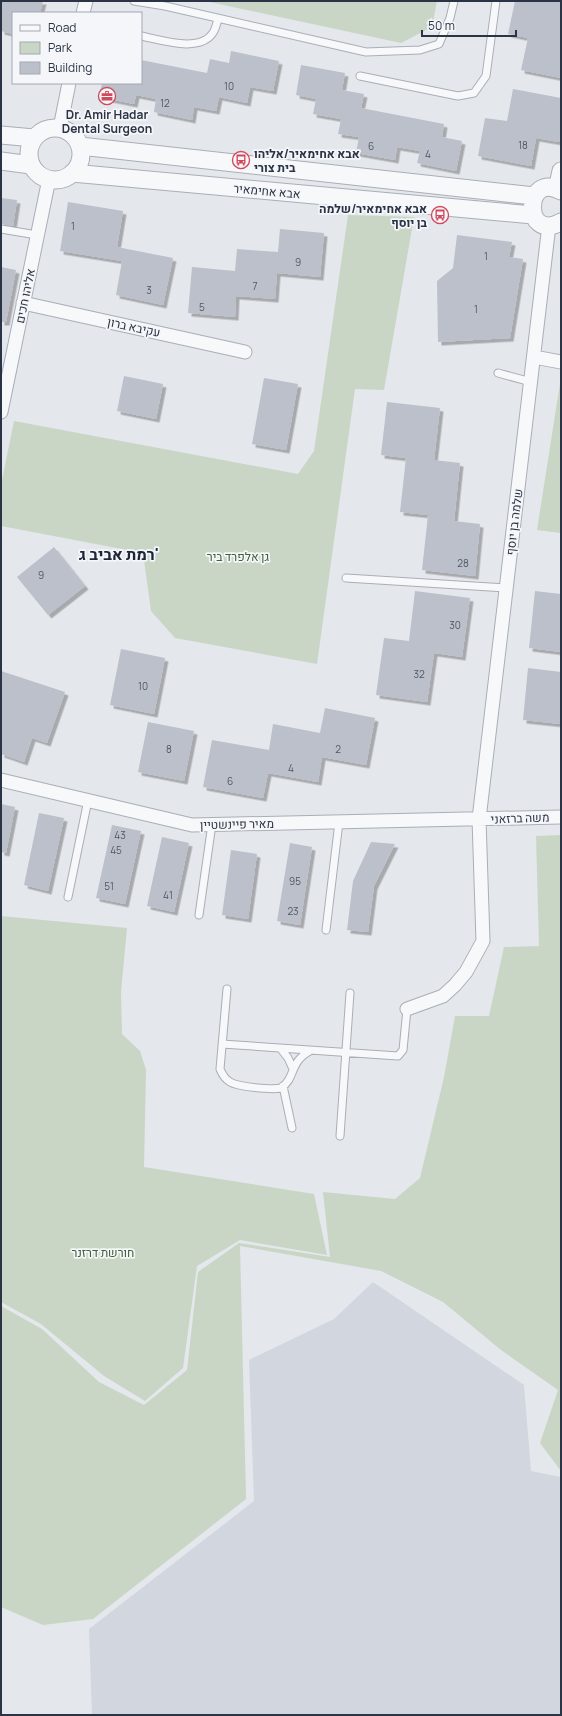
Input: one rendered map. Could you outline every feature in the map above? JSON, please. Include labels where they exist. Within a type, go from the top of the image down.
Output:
[{"type":"street","points":[[83,12],[86,1]]},
{"type":"street","points":[[60,128],[69,84]]},
{"type":"street","points":[[60,128],[72,135],[80,146],[80,161],[72,173],[57,180],[49,179],[36,172],[31,165],[29,151],[34,138],[46,129],[60,128]]},
{"type":"street","points":[[1,135],[34,138]]},
{"type":"street","name":"אבא אחימאיר","points":[[80,146],[534,196]]},
{"type":"street","points":[[1,161],[31,165]]},
{"type":"street","points":[[555,223],[538,220],[533,215],[531,206],[534,196],[544,188],[559,190],[561,171]]},
{"type":"street","name":"אבא אחימאיר","points":[[72,173],[533,215]]},
{"type":"street","name":"אליהו חכים","points":[[1,412],[49,179]]},
{"type":"street","name":"שלמה בן יוסף","points":[[407,1008],[443,996],[466,972],[483,941],[479,819],[534,357],[555,223]]},
{"type":"street","name":"עקיבא ברון","points":[[23,303],[245,352]]},
{"type":"street","points":[[534,357],[561,362]]},
{"type":"street","name":"מאיר פיינשטיין","points":[[1,780],[192,825],[479,819]]},
{"type":"street","name":"משה ברזאני","points":[[479,819],[561,817]]},
{"type":"lane","points":[[134,1],[366,52],[420,50],[439,44],[450,18],[454,1]]},
{"type":"lane","points":[[360,76],[458,96],[474,93],[486,76],[496,1]]},
{"type":"lane","points":[[142,36],[185,45],[205,40],[214,31],[218,19]]},
{"type":"lane","points":[[1,229],[37,235]]},
{"type":"lane","points":[[498,373],[531,382]]},
{"type":"lane","points":[[346,578],[506,588]]},
{"type":"lane","points":[[68,897],[88,800]]},
{"type":"lane","points":[[326,930],[339,822]]},
{"type":"lane","points":[[199,915],[212,824]]},
{"type":"lane","points":[[227,989],[220,1069],[222,1074],[230,1082],[241,1085],[277,1089],[283,1086],[298,1058],[310,1051]]},
{"type":"lane","points":[[340,1136],[350,993]]},
{"type":"lane","points":[[222,1044],[398,1056],[404,1046],[407,1008]]},
{"type":"lane","points":[[281,1049],[288,1058],[293,1069]]},
{"type":"lane","points":[[283,1086],[292,1128]]},
{"type":"shaded area","points":[[373,1282],[524,1385],[531,1471],[561,1477],[561,1715],[92,1715],[89,1629],[254,1501],[249,1360],[334,1319]]},
{"type":"green space","points":[[205,1],[437,1],[432,27],[401,43]]},
{"type":"green space","name":"גן אלפרד ביר","points":[[348,215],[414,217],[384,390],[355,389],[317,664],[175,638],[151,611],[143,553],[1,526],[1,485],[14,421],[298,474],[314,451]]},
{"type":"green space","points":[[561,377],[561,533],[537,530]]},
{"type":"green space","points":[[561,835],[561,1471],[540,1443],[558,1390],[501,1350],[443,1302],[381,1271],[240,1246],[246,1499],[93,1619],[43,1625],[1,1607],[1,1306],[42,1329],[99,1382],[144,1405],[187,1370],[198,1272],[239,1243],[330,1257],[323,1192],[395,1199],[420,1178],[444,1077],[455,1016],[489,1016],[504,947],[539,946],[536,836]]},
{"type":"green space","name":"חורשת דרזנר","points":[[1,916],[127,928],[121,992],[122,1034],[140,1051],[146,1070],[144,1167],[314,1194],[327,1255],[240,1240],[197,1266],[183,1368],[145,1401],[104,1376],[41,1324],[1,1302]]},
{"type":"building","points":[[1,1],[43,1],[40,12],[12,12],[12,34],[1,31]]},
{"type":"building","points":[[515,1],[561,1],[561,78],[521,70],[528,38],[508,34]]},
{"type":"building","points":[[231,51],[279,61],[273,91],[250,87],[247,103],[219,97],[216,111],[194,107],[192,120],[154,112],[156,99],[136,95],[134,104],[99,97],[102,84],[142,84],[142,60],[207,73],[210,59],[229,63]]},
{"type":"building","points":[[301,65],[345,73],[342,90],[364,94],[361,108],[444,124],[442,137],[462,141],[456,171],[417,163],[420,151],[397,147],[395,160],[356,153],[359,137],[338,134],[341,119],[313,114],[316,99],[296,95]]},
{"type":"building","points":[[513,89],[561,98],[561,129],[559,142],[536,138],[531,166],[478,156],[485,118],[507,121]]},
{"type":"building","points":[[1,198],[17,200],[13,226],[1,224]]},
{"type":"building","points":[[68,202],[123,211],[117,247],[173,258],[163,305],[116,295],[122,261],[60,251]]},
{"type":"building","points":[[280,229],[324,233],[320,277],[277,273],[275,299],[236,296],[235,317],[188,313],[192,267],[235,271],[237,249],[278,252]]},
{"type":"building","points":[[457,235],[512,242],[509,257],[523,259],[510,338],[438,342],[437,281],[453,268]]},
{"type":"building","points":[[1,267],[16,270],[6,322],[1,322]]},
{"type":"building","points":[[124,376],[163,384],[156,419],[117,411]]},
{"type":"building","points":[[264,378],[298,384],[286,450],[252,444]]},
{"type":"building","points":[[387,402],[440,408],[434,460],[460,463],[454,521],[480,524],[475,576],[422,570],[428,515],[400,512],[406,458],[381,455]]},
{"type":"building","points":[[54,547],[85,586],[48,615],[17,577]]},
{"type":"building","points":[[415,591],[470,598],[462,657],[434,653],[427,702],[376,695],[384,638],[409,641]]},
{"type":"building","points":[[535,591],[561,594],[561,652],[529,648]]},
{"type":"building","points":[[121,649],[165,658],[154,714],[110,705]]},
{"type":"building","points":[[528,668],[561,672],[561,724],[523,720]]},
{"type":"building","points":[[1,671],[65,692],[47,743],[32,738],[24,762],[1,754]]},
{"type":"building","points":[[325,708],[375,718],[366,765],[322,757],[318,782],[268,773],[263,798],[203,787],[212,740],[269,750],[273,724],[320,733]]},
{"type":"building","points":[[148,722],[194,731],[184,781],[138,772]]},
{"type":"building","points":[[1,804],[15,807],[6,853],[1,852]]},
{"type":"building","points":[[39,813],[64,818],[48,891],[24,885]]},
{"type":"building","points":[[112,825],[141,831],[125,904],[96,898]]},
{"type":"building","points":[[162,837],[189,843],[174,912],[147,906]]},
{"type":"building","points":[[371,842],[395,844],[374,886],[368,932],[347,930],[353,881]]},
{"type":"building","points":[[290,843],[312,847],[300,925],[277,921]]},
{"type":"building","points":[[231,850],[257,854],[248,919],[222,915]]},
{"type":"place","name":"Dr. Amir Hadar Dental Surgeon","points":[[107,96]]},
{"type":"place","name":"אבא אחימאיר/אליהו בית צורי","points":[[241,160]]},
{"type":"place","name":"אבא אחימאיר/שלמה בן יוסף","points":[[440,215]]},
{"type":"district","name":"רמת אביב ג'","points":[[119,554]]}]
